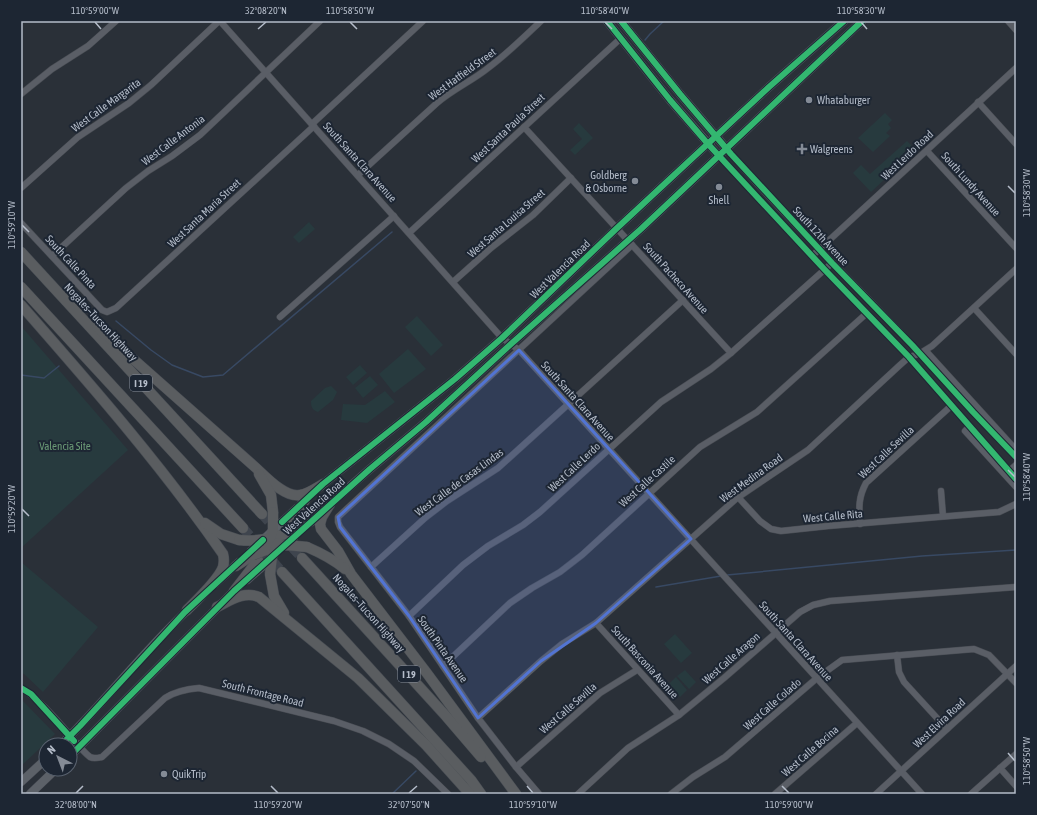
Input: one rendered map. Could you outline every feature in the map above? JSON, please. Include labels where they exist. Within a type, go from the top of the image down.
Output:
[{"type":"highway","name":"Nogales–Tucson Highway","points":[[21,252],[262,514]]},
{"type":"highway","name":"I 19","points":[[21,287],[243,528]]},
{"type":"highway","points":[[53,287],[255,468],[282,490],[292,496],[306,493],[323,484]]},
{"type":"highway","points":[[21,305],[133,434],[195,514],[223,554],[223,567],[219,575],[187,610]]},
{"type":"highway","points":[[255,468],[266,484],[271,495],[279,538]]},
{"type":"highway","points":[[234,591],[279,538],[305,500]]},
{"type":"highway","points":[[330,504],[322,517],[320,524],[321,529],[338,552],[351,574],[516,794]]},
{"type":"highway","points":[[195,514],[221,534],[239,540],[252,542],[279,538],[311,521]]},
{"type":"highway","points":[[279,538],[324,554],[336,561],[351,574]]},
{"type":"highway","points":[[236,566],[259,562],[279,538]]},
{"type":"highway","name":"Nogales–Tucson Highway","points":[[302,558],[445,715],[512,794]]},
{"type":"highway","points":[[259,562],[274,596],[290,621]]},
{"type":"highway","name":"I 19","points":[[282,572],[482,794]]},
{"type":"highway","points":[[217,607],[242,596],[251,594],[259,597],[290,621],[363,683],[426,745],[470,794]]},
{"type":"main road","name":"South 12th Avenue","points":[[607,21],[718,155]]},
{"type":"main road","name":"South 12th Avenue","points":[[621,21],[688,104],[726,148]]},
{"type":"main road","name":"West Valencia Road","points":[[305,500],[455,379],[502,338],[716,136],[844,21]]},
{"type":"main road","name":"West Valencia Road","points":[[311,521],[426,422],[511,344],[630,243],[718,155],[862,21]]},
{"type":"main road","points":[[823,40],[831,49]]},
{"type":"main road","points":[[634,54],[646,61],[652,59]]},
{"type":"main road","points":[[70,736],[187,610],[236,566]]},
{"type":"main road","points":[[80,747],[234,591]]},
{"type":"main road","points":[[21,782],[38,766]]},
{"type":"main road","points":[[30,794],[48,777]]},
{"type":"street","points":[[21,94],[52,68],[88,46],[116,21]]},
{"type":"street","name":"South Santa Clara Avenue","points":[[220,21],[502,338],[519,350],[922,794]]},
{"type":"street","name":"West Calle Margarita","points":[[21,188],[78,137],[128,103],[151,85],[220,21]]},
{"type":"street","name":"West Calle Antonia","points":[[52,256],[126,188],[200,135],[320,21]]},
{"type":"street","name":"West Santa Maria Street","points":[[107,312],[116,308],[423,21]]},
{"type":"street","name":"West Hatfield Street","points":[[358,175],[450,92],[487,69],[506,54],[541,21]]},
{"type":"street","points":[[1008,21],[1016,30]]},
{"type":"street","name":"West Santa Paula Street","points":[[409,233],[621,38]]},
{"type":"street","name":"West Lerdo Road","points":[[812,256],[1016,68]]},
{"type":"street","points":[[978,102],[1016,144]]},
{"type":"street","name":"South Pacheco Avenue","points":[[524,128],[732,353]]},
{"type":"street","name":"South 12th Avenue","points":[[726,148],[832,263],[1016,457]]},
{"type":"street","name":"South Lundy Avenue","points":[[927,151],[1016,248]]},
{"type":"street","name":"South 12th Avenue","points":[[718,155],[825,270],[909,357],[1016,478]]},
{"type":"street","name":"West Santa Louisa Street","points":[[453,282],[491,248],[533,215],[570,178]]},
{"type":"street","points":[[280,317],[394,216]]},
{"type":"street","name":"South Calle Pinta","points":[[21,222],[102,310],[107,312]]},
{"type":"street","name":"West Valencia Road","points":[[342,513],[519,350],[630,243]]},
{"type":"street","name":"West Calle Lerdo","points":[[408,616],[463,565],[488,546],[523,525],[540,512],[661,402],[711,369],[732,353],[832,263]]},
{"type":"street","name":"West Medina Road","points":[[478,718],[562,644],[596,623],[738,497],[808,450],[909,357],[926,351],[1016,269]]},
{"type":"street","name":"West Calle de Casas Lindas","points":[[370,567],[425,518],[447,501],[498,468],[683,300]]},
{"type":"street","points":[[974,308],[1016,354]]},
{"type":"street","name":"West Calle Castile","points":[[443,666],[510,603],[560,572],[582,556],[700,447],[757,412],[867,313]]},
{"type":"street","points":[[926,351],[1016,450]]},
{"type":"street","name":"West Calle Sevilla","points":[[860,524],[858,505],[861,492],[866,483],[951,406]]},
{"type":"street","name":"South 12th Avenue","points":[[970,427],[965,431],[1016,487]]},
{"type":"street","points":[[1009,471],[1016,464]]},
{"type":"street","points":[[941,491],[943,516]]},
{"type":"street","name":"West Calle Rita","points":[[738,497],[760,521],[771,529],[781,531],[999,512],[1016,504]]},
{"type":"street","name":"South Pinta Avenue","points":[[342,513],[338,517],[340,527],[408,616],[478,718],[539,794]]},
{"type":"street","name":"West Calle Aragon","points":[[578,794],[628,748],[679,715],[800,612],[813,604],[830,601],[1016,587]]},
{"type":"street","name":"South Basconia Avenue","points":[[596,623],[679,715]]},
{"type":"street","name":"West Calle Colado","points":[[671,794],[693,777],[725,757],[817,678],[842,660],[974,649],[989,655],[1007,674]]},
{"type":"street","points":[[897,655],[899,672],[904,682],[947,730]]},
{"type":"street","name":"West Elvira Road","points":[[876,794],[1016,666]]},
{"type":"street","name":"West Calle Sevilla","points":[[516,767],[600,693],[637,670]]},
{"type":"street","points":[[1007,674],[1016,683]]},
{"type":"street","points":[[21,688],[31,694],[80,747]]},
{"type":"street","name":"South Frontage Road","points":[[80,747],[94,759],[102,756],[172,693],[190,689],[206,689],[334,721],[363,731],[389,744],[414,762],[448,794]]},
{"type":"street","name":"West Calle Bocina","points":[[775,794],[857,723]]},
{"type":"street","points":[[971,794],[1016,754]]},
{"type":"street","points":[[1000,768],[1016,786]]},
{"type":"highlighted area","points":[[519,350],[691,539],[596,623],[541,661],[478,718],[409,616],[340,527],[338,517]]},
{"type":"green space","points":[[885,113],[892,120],[888,124],[891,128],[886,133],[890,136],[873,152],[858,138]]},
{"type":"green space","points":[[579,123],[593,138],[575,155],[570,150],[582,139],[573,129]]},
{"type":"green space","points":[[907,141],[916,150],[871,192],[853,173],[861,165],[870,174]]},
{"type":"green space","points":[[309,222],[315,229],[299,243],[293,237]]},
{"type":"green space","points":[[417,316],[443,345],[431,356],[405,327]]},
{"type":"green space","name":"Valencia Site","points":[[21,326],[128,450],[21,548]]},
{"type":"green space","points":[[408,349],[426,369],[394,393],[379,374]]},
{"type":"green space","points":[[360,365],[367,373],[353,385],[346,377]]},
{"type":"green space","points":[[370,376],[378,385],[363,398],[355,388]]},
{"type":"green space","points":[[331,386],[337,392],[333,400],[318,412],[314,410],[311,401],[325,388]]},
{"type":"green space","points":[[385,391],[395,402],[367,423],[341,420],[343,404],[365,405]]},
{"type":"green space","points":[[21,562],[98,627],[43,692],[24,674],[21,673]]},
{"type":"green space","points":[[675,634],[692,653],[681,663],[664,644]]},
{"type":"green space","points":[[685,670],[696,682],[689,689],[677,676]]},
{"type":"green space","points":[[676,677],[687,690],[680,697],[669,684]]},
{"type":"green space","points":[[21,699],[55,734],[52,737],[38,737],[38,750],[21,766]]},
{"type":"waterway","points":[[645,40],[664,21]]},
{"type":"waterway","points":[[116,321],[172,365],[203,377],[223,375],[392,232]]},
{"type":"waterway","points":[[21,375],[44,378],[59,366]]},
{"type":"waterway","points":[[727,575],[922,556],[1016,550]]},
{"type":"waterway","points":[[656,587],[721,576]]},
{"type":"waterway","points":[[392,794],[416,771]]},
{"type":"tunnel","points":[[262,514],[302,558]]},
{"type":"tunnel","points":[[243,528],[282,572]]},
{"type":"cycle path","points":[[607,21],[670,100],[708,144],[825,270],[909,357],[1016,479]]},
{"type":"cycle path","points":[[621,21],[731,154],[1016,457]]},
{"type":"cycle path","points":[[282,522],[323,484],[455,379],[502,338],[616,229],[769,87],[844,21]]},
{"type":"cycle path","points":[[78,748],[234,591],[370,469],[426,422],[511,344],[641,229],[862,21]]},
{"type":"cycle path","points":[[69,737],[185,612],[263,540]]},
{"type":"cycle path","points":[[21,688],[31,694],[70,737]]},
{"type":"place","name":"Whataburger","points":[[809,100]]},
{"type":"place","name":"Walgreens","points":[[802,149]]},
{"type":"place","name":"Goldberg & Osborne","points":[[635,181]]},
{"type":"place","name":"Shell","points":[[719,187]]},
{"type":"place","name":"QuikTrip","points":[[164,774]]}]
